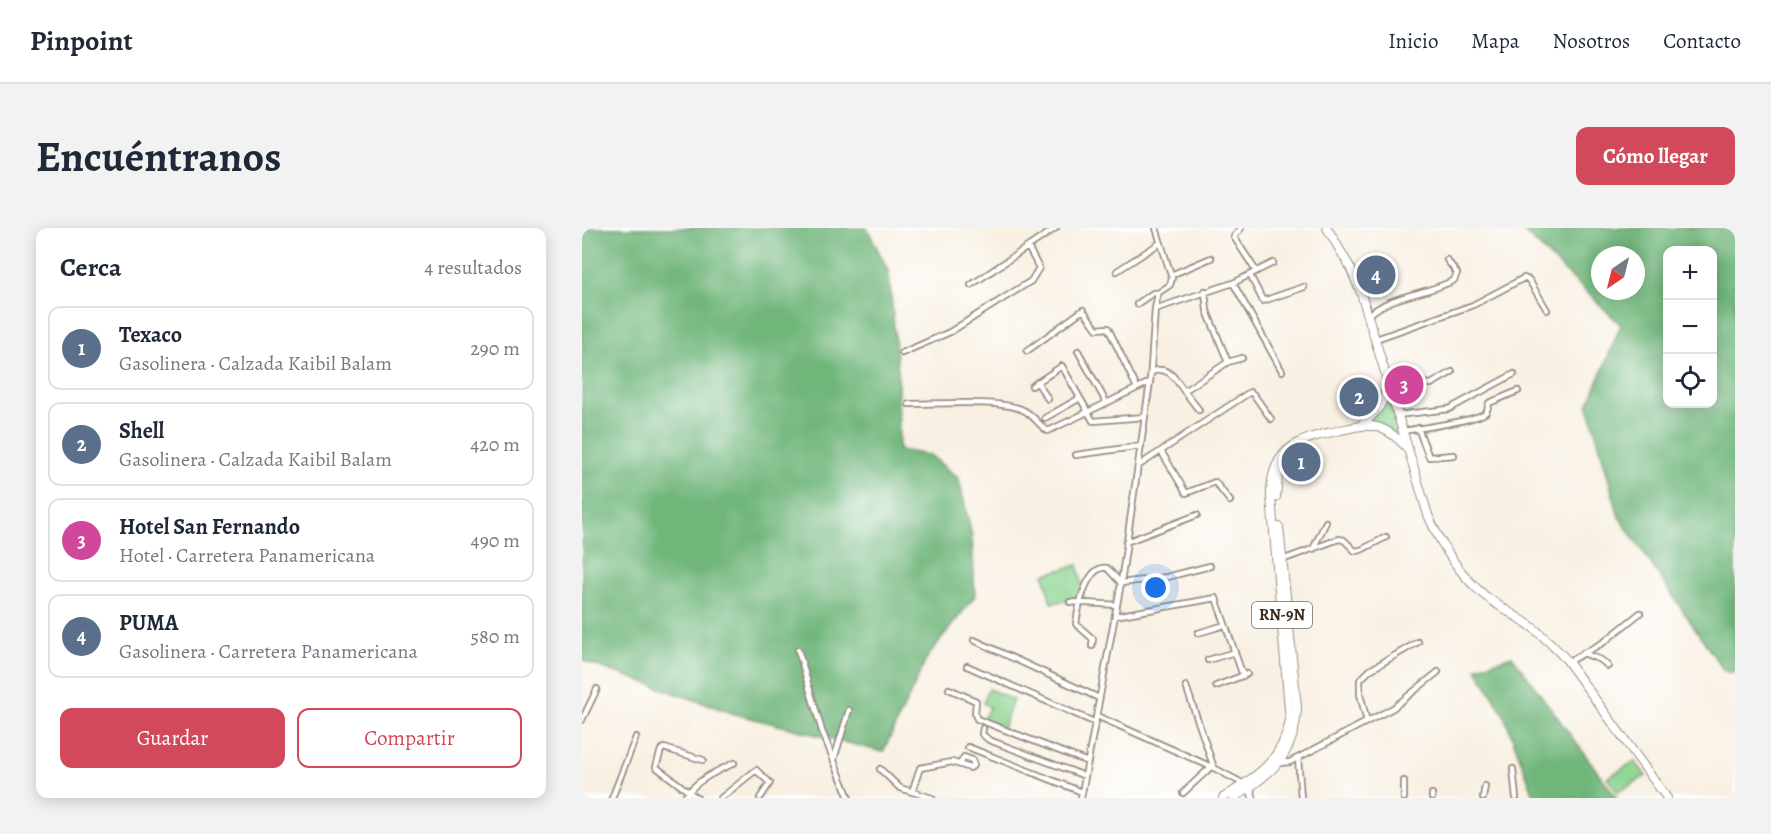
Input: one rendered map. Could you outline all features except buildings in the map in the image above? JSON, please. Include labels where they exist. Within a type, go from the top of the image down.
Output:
[{"type":"main road","points":[[1327,228],[1350,267],[1368,315],[1428,515],[1440,542],[1454,563],[1484,595],[1550,641],[1568,662],[1667,798]]},
{"type":"main road","name":"RN-9N","points":[[1234,798],[1279,752],[1290,721],[1271,497],[1272,478],[1280,458],[1290,447],[1306,438],[1361,424],[1375,414],[1382,405],[1387,379]]},
{"type":"main road","points":[[1361,424],[1388,430],[1407,448]]},
{"type":"main road","name":"RN-9N","points":[[1223,798],[1247,786],[1279,763],[1288,751],[1292,739],[1297,707],[1276,493],[1281,467],[1287,457],[1297,448],[1325,434]]},
{"type":"street","points":[[971,285],[1056,228]]},
{"type":"street","points":[[1137,304],[1170,285],[1172,278],[1156,228]]},
{"type":"street","points":[[1241,228],[1234,237],[1256,271]]},
{"type":"street","points":[[1117,271],[1160,243]]},
{"type":"street","points":[[902,353],[950,332],[1031,281],[1039,268],[1028,247]]},
{"type":"street","points":[[1171,275],[1211,258]]},
{"type":"street","points":[[1368,315],[1382,305],[1454,280],[1457,273],[1447,260]]},
{"type":"street","points":[[1155,309],[1233,283],[1273,264]]},
{"type":"street","points":[[1250,275],[1263,301],[1304,287]]},
{"type":"street","points":[[1376,339],[1473,305],[1524,278],[1529,280],[1547,309]]},
{"type":"street","points":[[1233,283],[1282,372]]},
{"type":"street","points":[[1205,291],[1207,311],[1228,362]]},
{"type":"street","points":[[1081,798],[1121,583],[1152,372],[1158,293]]},
{"type":"street","points":[[1027,351],[1083,310],[1097,329],[1108,328],[1137,388]]},
{"type":"street","points":[[1078,351],[1106,402]]},
{"type":"street","points":[[1184,391],[1228,362],[1242,358]]},
{"type":"street","points":[[1032,386],[1062,366],[1095,422],[1145,417]]},
{"type":"street","points":[[1152,372],[1159,369],[1166,370],[1199,410]]},
{"type":"street","points":[[1390,389],[1415,382],[1431,384],[1452,372]]},
{"type":"street","points":[[1397,415],[1449,409],[1514,374]]},
{"type":"street","points":[[1037,382],[1048,399]]},
{"type":"street","points":[[909,404],[989,404],[1017,408],[1027,412],[1048,431],[1150,382]]},
{"type":"street","points":[[1402,431],[1480,416],[1485,413],[1489,403],[1518,391]]},
{"type":"street","points":[[1138,466],[1250,392],[1271,419]]},
{"type":"street","points":[[1045,418],[1080,398]]},
{"type":"street","points":[[1418,428],[1429,458],[1454,455]]},
{"type":"street","points":[[1076,455],[1141,446]]},
{"type":"street","points":[[1161,451],[1186,493],[1215,482],[1230,501]]},
{"type":"street","points":[[1126,542],[1197,515]]},
{"type":"street","points":[[1313,549],[1326,522]]},
{"type":"street","points":[[1282,561],[1339,539],[1344,540],[1355,550],[1361,550],[1386,537]]},
{"type":"street","points":[[1121,583],[1167,578],[1210,566]]},
{"type":"street","points":[[1092,646],[1093,639],[1076,624],[1080,603],[1087,585],[1093,574],[1100,568],[1107,568],[1121,583]]},
{"type":"street","points":[[1115,616],[1213,598],[1218,601],[1245,675],[1216,686]]},
{"type":"street","points":[[1070,602],[1117,605]]},
{"type":"street","points":[[1568,662],[1619,632],[1640,613]]},
{"type":"street","points":[[1198,633],[1225,625]]},
{"type":"street","points":[[974,640],[1099,698]]},
{"type":"street","points":[[1367,722],[1360,694],[1360,680],[1370,670],[1418,642]]},
{"type":"street","points":[[798,650],[822,731],[849,798]]},
{"type":"street","points":[[1208,660],[1235,652]]},
{"type":"street","points":[[1583,653],[1601,660],[1608,666]]},
{"type":"street","points":[[967,666],[1096,723]]},
{"type":"street","points":[[1279,763],[1287,763],[1298,758],[1393,708],[1438,672]]},
{"type":"street","points":[[1186,686],[1213,767]]},
{"type":"street","points":[[949,689],[976,701],[977,719],[1088,762]]},
{"type":"street","points":[[582,720],[597,690]]},
{"type":"street","points":[[834,759],[849,710]]},
{"type":"street","points":[[1097,716],[1213,767],[1247,786],[1253,798]]},
{"type":"street","points":[[983,728],[982,734],[989,740],[1085,776]]},
{"type":"street","points":[[612,798],[636,737]]},
{"type":"street","points":[[968,747],[1082,792]]},
{"type":"street","points":[[698,798],[656,767],[661,750],[666,748],[703,760]]},
{"type":"street","points":[[1298,758],[1301,798]]},
{"type":"street","points":[[912,792],[920,768],[952,762],[960,764]]},
{"type":"street","points":[[684,798],[710,774],[734,763]]},
{"type":"street","points":[[1183,793],[1213,767]]},
{"type":"street","points":[[880,769],[900,788],[932,798]]},
{"type":"street","points":[[1513,769],[1516,798]]},
{"type":"street","points":[[721,798],[756,770],[770,783],[760,798]]},
{"type":"street","points":[[1404,781],[1404,798]]},
{"type":"street","points":[[1483,798],[1485,786]]},
{"type":"green space","points":[[582,228],[867,228],[889,272],[898,370],[899,450],[930,455],[959,479],[972,536],[975,596],[928,656],[883,752],[735,714],[586,662],[582,658]]},
{"type":"green space","points":[[1520,228],[1735,228],[1735,673],[1724,671],[1619,517],[1588,405],[1621,325],[1595,300],[1645,300],[1645,246],[1591,246],[1591,296]]},
{"type":"green space","points":[[1387,392],[1401,436],[1385,428],[1363,424]]},
{"type":"green space","points":[[1078,565],[1084,599],[1051,603],[1044,574]]},
{"type":"green space","points":[[1512,656],[1617,798],[1535,798],[1503,713],[1476,668]]},
{"type":"green space","points":[[989,689],[1013,700],[1003,728],[982,720],[990,707],[983,703]]},
{"type":"green space","points":[[1635,761],[1646,776],[1618,792],[1607,778]]},
{"type":"place","name":"PUMA","points":[[1376,275]]},
{"type":"place","name":"Hotel San Fernando","points":[[1404,385]]},
{"type":"place","name":"Shell","points":[[1359,397]]},
{"type":"place","name":"Texaco","points":[[1301,462]]}]
